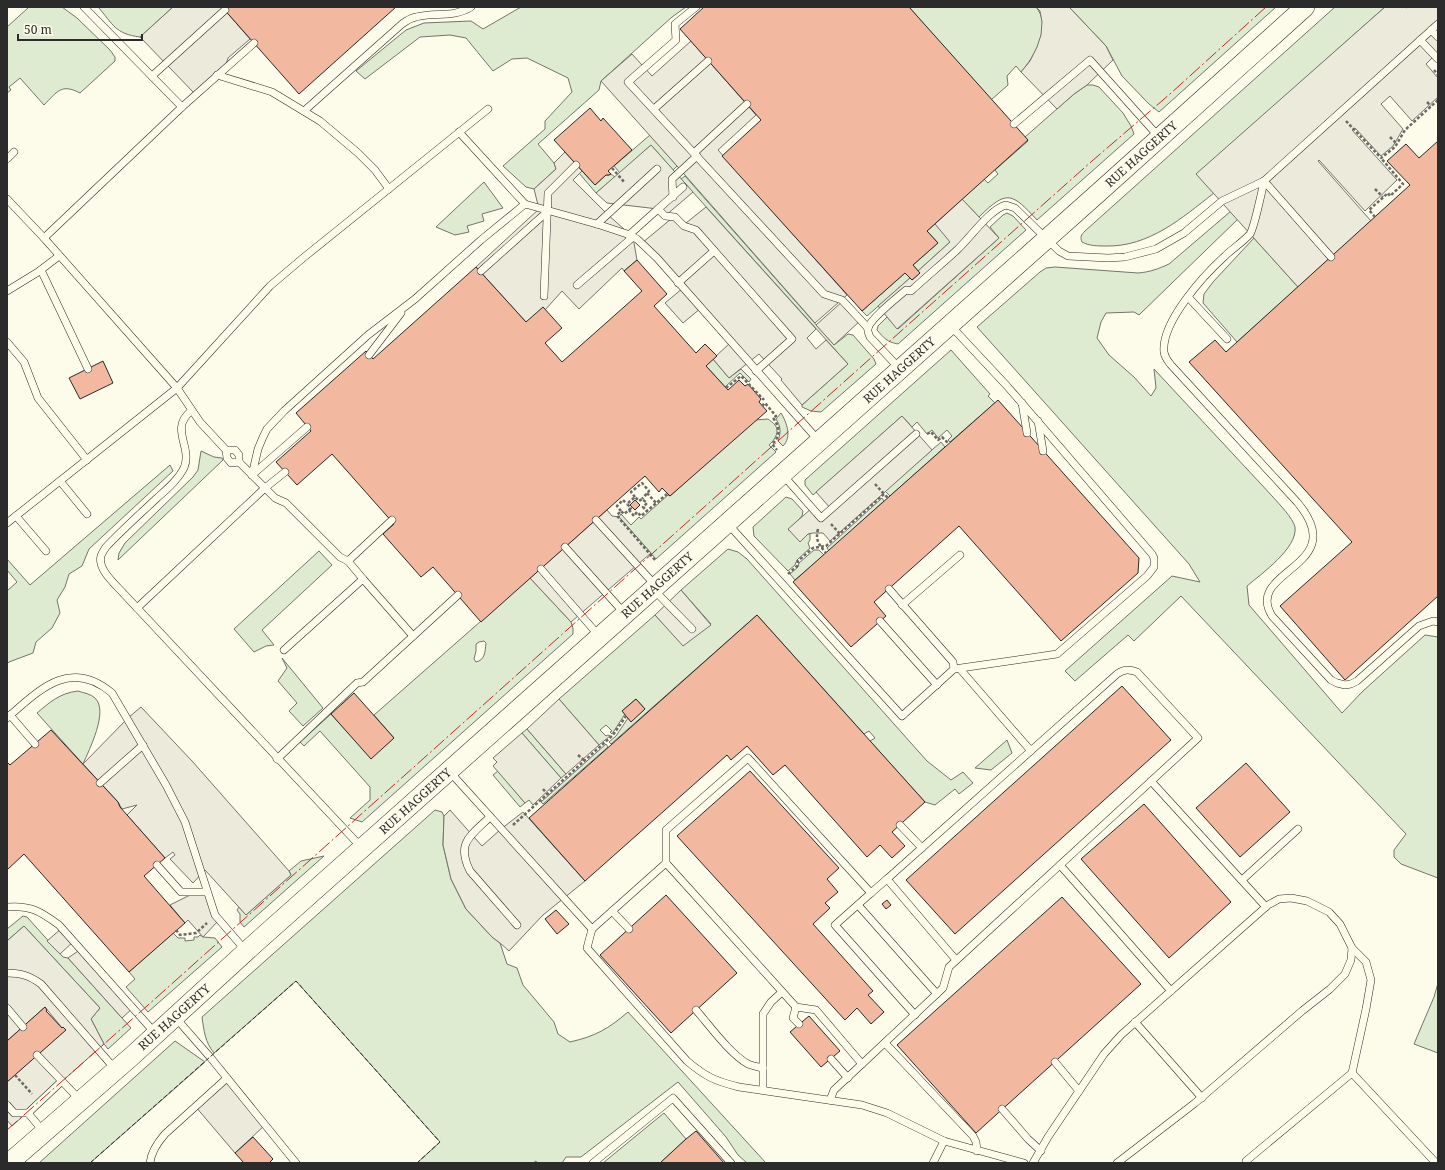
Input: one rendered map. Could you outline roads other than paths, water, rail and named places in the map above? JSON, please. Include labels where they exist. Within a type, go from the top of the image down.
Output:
[{"type":"street","name":"RUE HAGGERTY","points":[[9,1163],[116,1070],[246,951],[1305,7]]},
{"type":"lane","points":[[84,7],[182,108]]},
{"type":"lane","points":[[304,111],[402,24],[417,17],[456,14],[464,12],[471,7]]},
{"type":"lane","points":[[696,7],[675,24],[676,40],[628,82],[824,294],[842,300],[868,328],[870,337],[900,369]]},
{"type":"lane","points":[[152,76],[225,10]]},
{"type":"lane","points":[[868,328],[878,316],[906,290],[911,291],[958,249],[984,221],[1002,206],[1011,205],[1015,208],[1062,254],[1068,256],[1108,258],[1125,257],[1156,249],[1184,233],[1222,201],[1264,181],[1438,24]]},
{"type":"lane","points":[[1431,30],[1438,38]]},
{"type":"lane","points":[[1420,40],[1438,59]]},
{"type":"lane","points":[[44,238],[217,75],[254,43]]},
{"type":"lane","points":[[1014,124],[1090,60],[1159,138]]},
{"type":"lane","points":[[654,109],[708,61]]},
{"type":"lane","points":[[217,75],[263,88],[288,101],[320,121],[358,153],[389,189]]},
{"type":"lane","points":[[673,197],[672,179],[747,104]]},
{"type":"lane","points":[[7,523],[177,388],[270,286],[488,109]]},
{"type":"lane","points":[[459,132],[525,204],[597,224],[631,236],[646,247],[819,441]]},
{"type":"lane","points":[[7,159],[14,152]]},
{"type":"lane","points":[[544,296],[548,193],[576,165]]},
{"type":"lane","points":[[597,224],[657,169]]},
{"type":"lane","points":[[1264,181],[1330,257]]},
{"type":"lane","points":[[1264,181],[1250,233],[1224,256],[1200,282],[1176,314],[1165,343],[1165,357],[1297,502],[1307,515],[1313,537],[1313,543],[1310,551],[1276,582],[1268,593],[1267,604],[1272,616],[1326,675],[1337,683],[1345,685],[1358,681],[1419,626],[1433,621],[1438,622]]},
{"type":"lane","points":[[577,285],[631,236],[658,209],[684,187]]},
{"type":"lane","points":[[7,199],[44,238],[177,388],[191,411],[226,450],[226,458],[231,463],[239,462],[275,498],[286,503],[340,557],[348,561],[413,636]]},
{"type":"lane","points":[[252,475],[258,449],[263,437],[284,410],[368,335],[407,305],[480,240],[525,204]]},
{"type":"lane","points":[[658,209],[665,216],[674,217],[684,226],[696,230],[792,339],[756,371]]},
{"type":"lane","points":[[481,271],[548,211]]},
{"type":"lane","points":[[678,283],[714,251]]},
{"type":"lane","points":[[7,291],[42,270],[59,256]]},
{"type":"lane","points":[[42,270],[88,369]]},
{"type":"lane","points":[[1188,297],[1226,339]]},
{"type":"lane","points":[[370,355],[407,305]]},
{"type":"lane","points":[[727,523],[902,716],[957,669],[1057,654],[1140,582],[1154,567],[1155,562],[1152,554],[1038,421],[950,324]]},
{"type":"lane","points":[[7,342],[24,362],[38,398],[87,460]]},
{"type":"lane","points":[[1022,403],[1026,432]]},
{"type":"lane","points":[[191,411],[186,415],[181,427],[186,458],[185,465],[180,476],[106,547],[101,557],[101,563],[108,576],[137,608],[362,848]]},
{"type":"lane","points":[[1038,421],[1043,451]]},
{"type":"lane","points":[[252,475],[307,427]]},
{"type":"lane","points":[[782,474],[821,518],[916,434]]},
{"type":"lane","points":[[137,608],[265,488],[285,472]]},
{"type":"lane","points":[[60,481],[86,514]]},
{"type":"lane","points":[[16,516],[46,550]]},
{"type":"lane","points":[[348,561],[392,520]]},
{"type":"lane","points":[[596,520],[692,629]]},
{"type":"lane","points":[[565,547],[625,614]]},
{"type":"lane","points":[[902,605],[960,555]]},
{"type":"lane","points":[[541,569],[600,636]]},
{"type":"lane","points":[[284,650],[363,579]]},
{"type":"lane","points":[[889,589],[953,662],[957,669],[1031,751]]},
{"type":"lane","points":[[277,759],[340,702],[357,683],[363,682],[458,595]]},
{"type":"lane","points":[[880,621],[937,685]]},
{"type":"lane","points":[[830,1100],[834,1090],[848,1078],[862,1064],[915,1015],[943,988],[949,967],[956,960],[1198,738],[1137,672],[1123,670],[1117,674],[835,925],[915,1015]]},
{"type":"lane","points":[[35,744],[8,717],[34,694],[57,681],[79,677],[92,679],[102,684],[112,693],[143,745],[185,822],[215,916],[246,951]]},
{"type":"lane","points":[[100,783],[143,745]]},
{"type":"lane","points":[[862,1064],[816,1010],[796,1007],[666,863],[666,830],[748,758],[871,893]]},
{"type":"lane","points":[[448,771],[592,929]]},
{"type":"lane","points":[[1151,781],[1266,907]]},
{"type":"lane","points":[[490,817],[466,841],[464,850],[466,862],[470,872],[517,925]]},
{"type":"lane","points":[[900,825],[922,848]]},
{"type":"lane","points":[[1242,880],[1298,829]]},
{"type":"lane","points":[[666,863],[592,929],[587,948],[687,1061],[703,1074],[721,1083],[862,1104],[887,1113],[944,1141],[1024,1163]]},
{"type":"lane","points":[[1060,864],[1171,991]]},
{"type":"lane","points":[[157,865],[181,892],[207,892]]},
{"type":"lane","points":[[887,879],[956,960]]},
{"type":"lane","points":[[1034,1163],[1048,1137],[1104,1054],[1121,1035],[1266,907],[1279,899],[1291,898],[1307,901],[1329,912],[1337,920],[1352,948],[1366,962],[1371,980],[1352,1073],[1245,1162]]},
{"type":"lane","points":[[858,904],[937,994]]},
{"type":"lane","points":[[7,907],[20,906],[33,909],[49,917],[58,925],[156,1034]]},
{"type":"lane","points":[[612,911],[629,929]]},
{"type":"lane","points":[[1117,1163],[1202,1098],[1302,1011],[1330,989],[1345,974],[1351,960],[1352,948]]},
{"type":"lane","points":[[7,973],[26,975],[41,984],[116,1070]]},
{"type":"lane","points":[[763,1090],[764,1014],[771,1002],[782,992]]},
{"type":"lane","points":[[796,1007],[793,1018],[799,1024]]},
{"type":"lane","points":[[7,1008],[23,1027]]},
{"type":"lane","points":[[696,1010],[743,1061],[755,1067],[763,1068]]},
{"type":"lane","points":[[174,1017],[296,1163]]},
{"type":"lane","points":[[1135,1022],[1202,1098]]},
{"type":"lane","points":[[885,1043],[973,1136],[976,1142],[977,1151]]},
{"type":"lane","points":[[37,1055],[80,1101]]},
{"type":"lane","points":[[831,1059],[848,1078]]},
{"type":"lane","points":[[1055,1062],[1080,1091]]},
{"type":"lane","points":[[1352,1073],[1436,1163]]},
{"type":"lane","points":[[150,1163],[157,1143],[165,1134],[226,1078]]},
{"type":"lane","points":[[7,1105],[14,1113],[28,1113],[62,1081]]},
{"type":"lane","points":[[593,1163],[673,1098],[731,1163]]},
{"type":"lane","points":[[1002,1109],[1028,1139],[1041,1151]]},
{"type":"lane","points":[[28,1113],[44,1132]]},
{"type":"lane","points":[[933,1163],[944,1141]]}]
